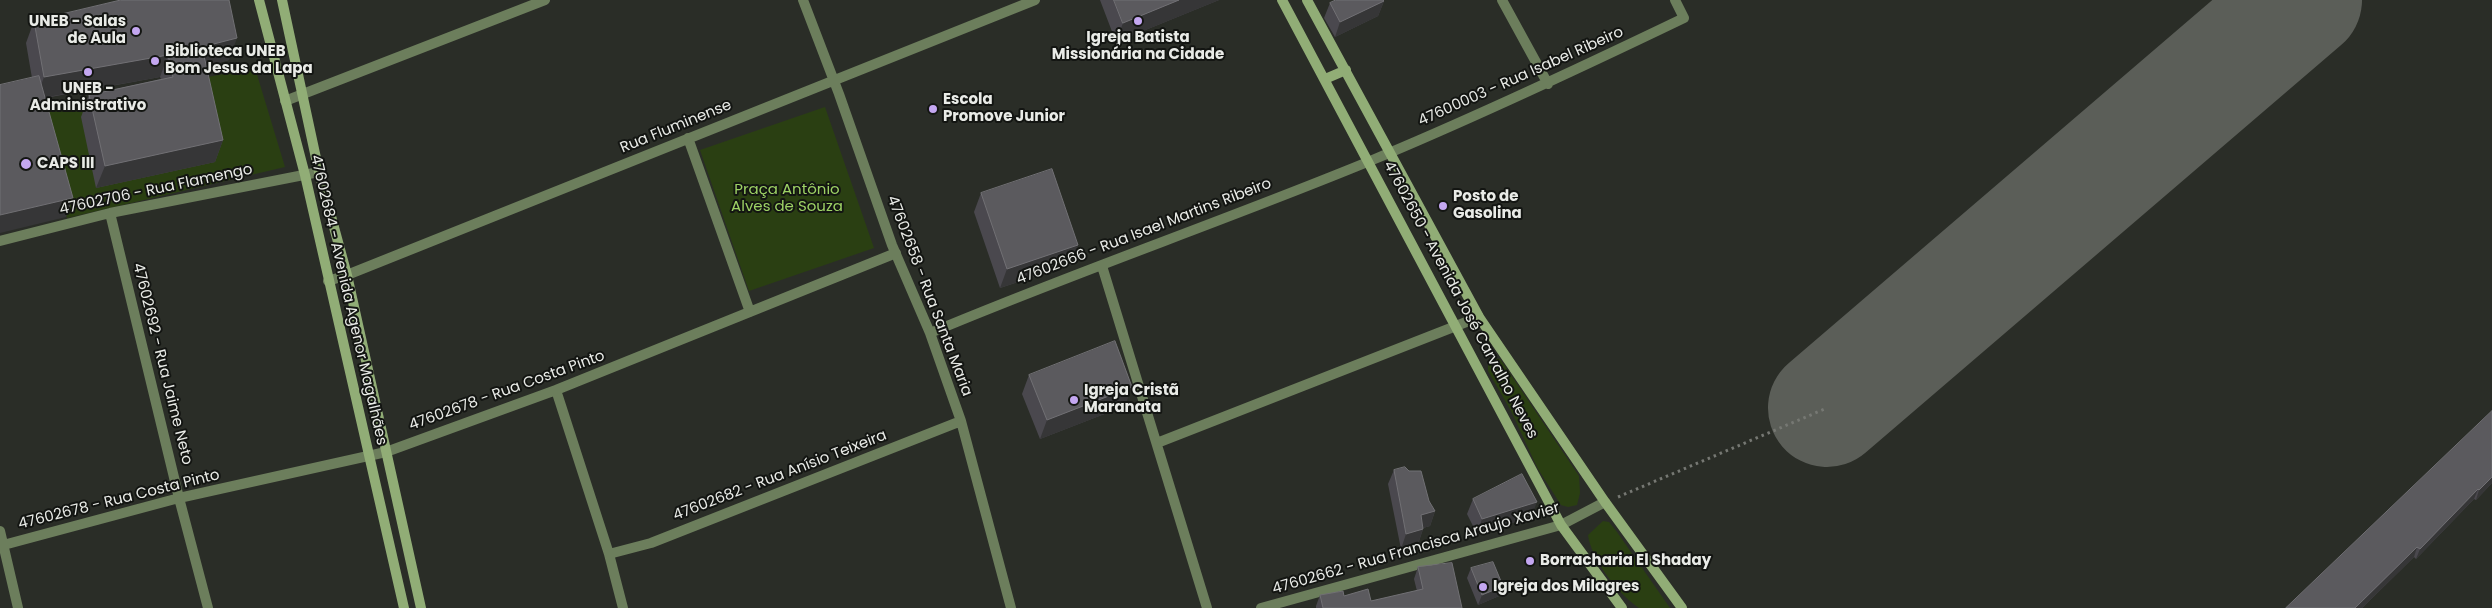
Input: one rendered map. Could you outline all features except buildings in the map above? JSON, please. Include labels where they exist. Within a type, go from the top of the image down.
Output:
[{"type":"street","name":"47602684 - Avenida Agenor Magalhães","points":[[259,0],[305,175],[404,608]]},
{"type":"street","name":"47602684 - Avenida Agenor Magalhães","points":[[282,0],[304,95],[319,172],[347,275],[421,608]]},
{"type":"street","points":[[285,101],[545,0]]},
{"type":"street","name":"47602658 - Rua Santa Maria","points":[[803,0],[834,80],[896,254],[930,333],[961,421],[1011,608]]},
{"type":"street","name":"Rua Fluminense","points":[[328,281],[1035,0]]},
{"type":"street","name":"47602650 - Avenida José Carvalho Neves","points":[[1282,0],[1561,525],[1622,608]]},
{"type":"street","points":[[1307,0],[1479,317],[1605,502],[1682,608]]},
{"type":"street","points":[[1502,0],[1548,84]]},
{"type":"street","name":"47600003 - Rua Isabel Ribeiro","points":[[1369,161],[1548,84],[1684,18],[1675,0]]},
{"type":"street","points":[[1325,79],[1346,70]]},
{"type":"street","points":[[688,138],[750,312]]},
{"type":"street","name":"47602666 - Rua Isael Martins Ribeiro","points":[[930,333],[1006,301],[1102,266],[1369,161]]},
{"type":"street","name":"47602706 - Rua Flamengo","points":[[0,241],[110,213],[319,172]]},
{"type":"street","name":"47602692 - Rua Jaime Neto","points":[[110,213],[179,498],[208,608]]},
{"type":"street","name":"47602678 - Rua Costa Pinto","points":[[2,546],[179,498],[369,454],[386,452],[556,390],[896,254]]},
{"type":"street","points":[[1102,266],[1207,608]]},
{"type":"street","points":[[1157,443],[1479,317]]},
{"type":"street","points":[[556,390],[610,554],[623,608]]},
{"type":"street","name":"47602682 - Rua Anísio Teixeira","points":[[610,554],[651,543],[961,421]]},
{"type":"street","name":"47602662 - Rua Francisca Araujo Xavier","points":[[1261,608],[1561,525],[1605,502]]},
{"type":"street","points":[[0,531],[18,608]]},
{"type":"path","points":[[1605,502],[1826,408]]},
{"type":"green space","points":[[255,68],[285,167],[67,218],[36,110]]},
{"type":"green space","name":"Praça Antônio Alves de Souza","points":[[825,107],[874,248],[749,291],[700,150]]},
{"type":"green space","points":[[1492,358],[1500,359],[1503,363],[1579,476],[1580,493],[1577,505],[1568,507],[1561,505],[1538,469],[1511,411],[1488,371],[1488,364]]},
{"type":"green space","points":[[1603,521],[1609,522],[1617,532],[1670,608],[1639,608],[1607,576],[1594,555],[1588,535]]},
{"type":"runway","points":[[1827,408],[2303,0]]},
{"type":"place","name":"Igreja Batista Missionária na Cidade","points":[[1138,21]]},
{"type":"place","name":"UNEB - Salas de Aula","points":[[136,31]]},
{"type":"place","name":"Biblioteca UNEB Bom Jesus da Lapa","points":[[155,61]]},
{"type":"place","name":"UNEB - Administrativo","points":[[88,72]]},
{"type":"place","name":"Escola Promove Junior","points":[[933,109]]},
{"type":"place","name":"CAPS III","points":[[26,164]]},
{"type":"place","name":"Posto de Gasolina","points":[[1443,206]]},
{"type":"place","name":"Igreja Cristã Maranata","points":[[1074,400]]},
{"type":"place","name":"Borracharia El Shaday","points":[[1530,561]]},
{"type":"place","name":"Igreja dos Milagres","points":[[1483,587]]}]
